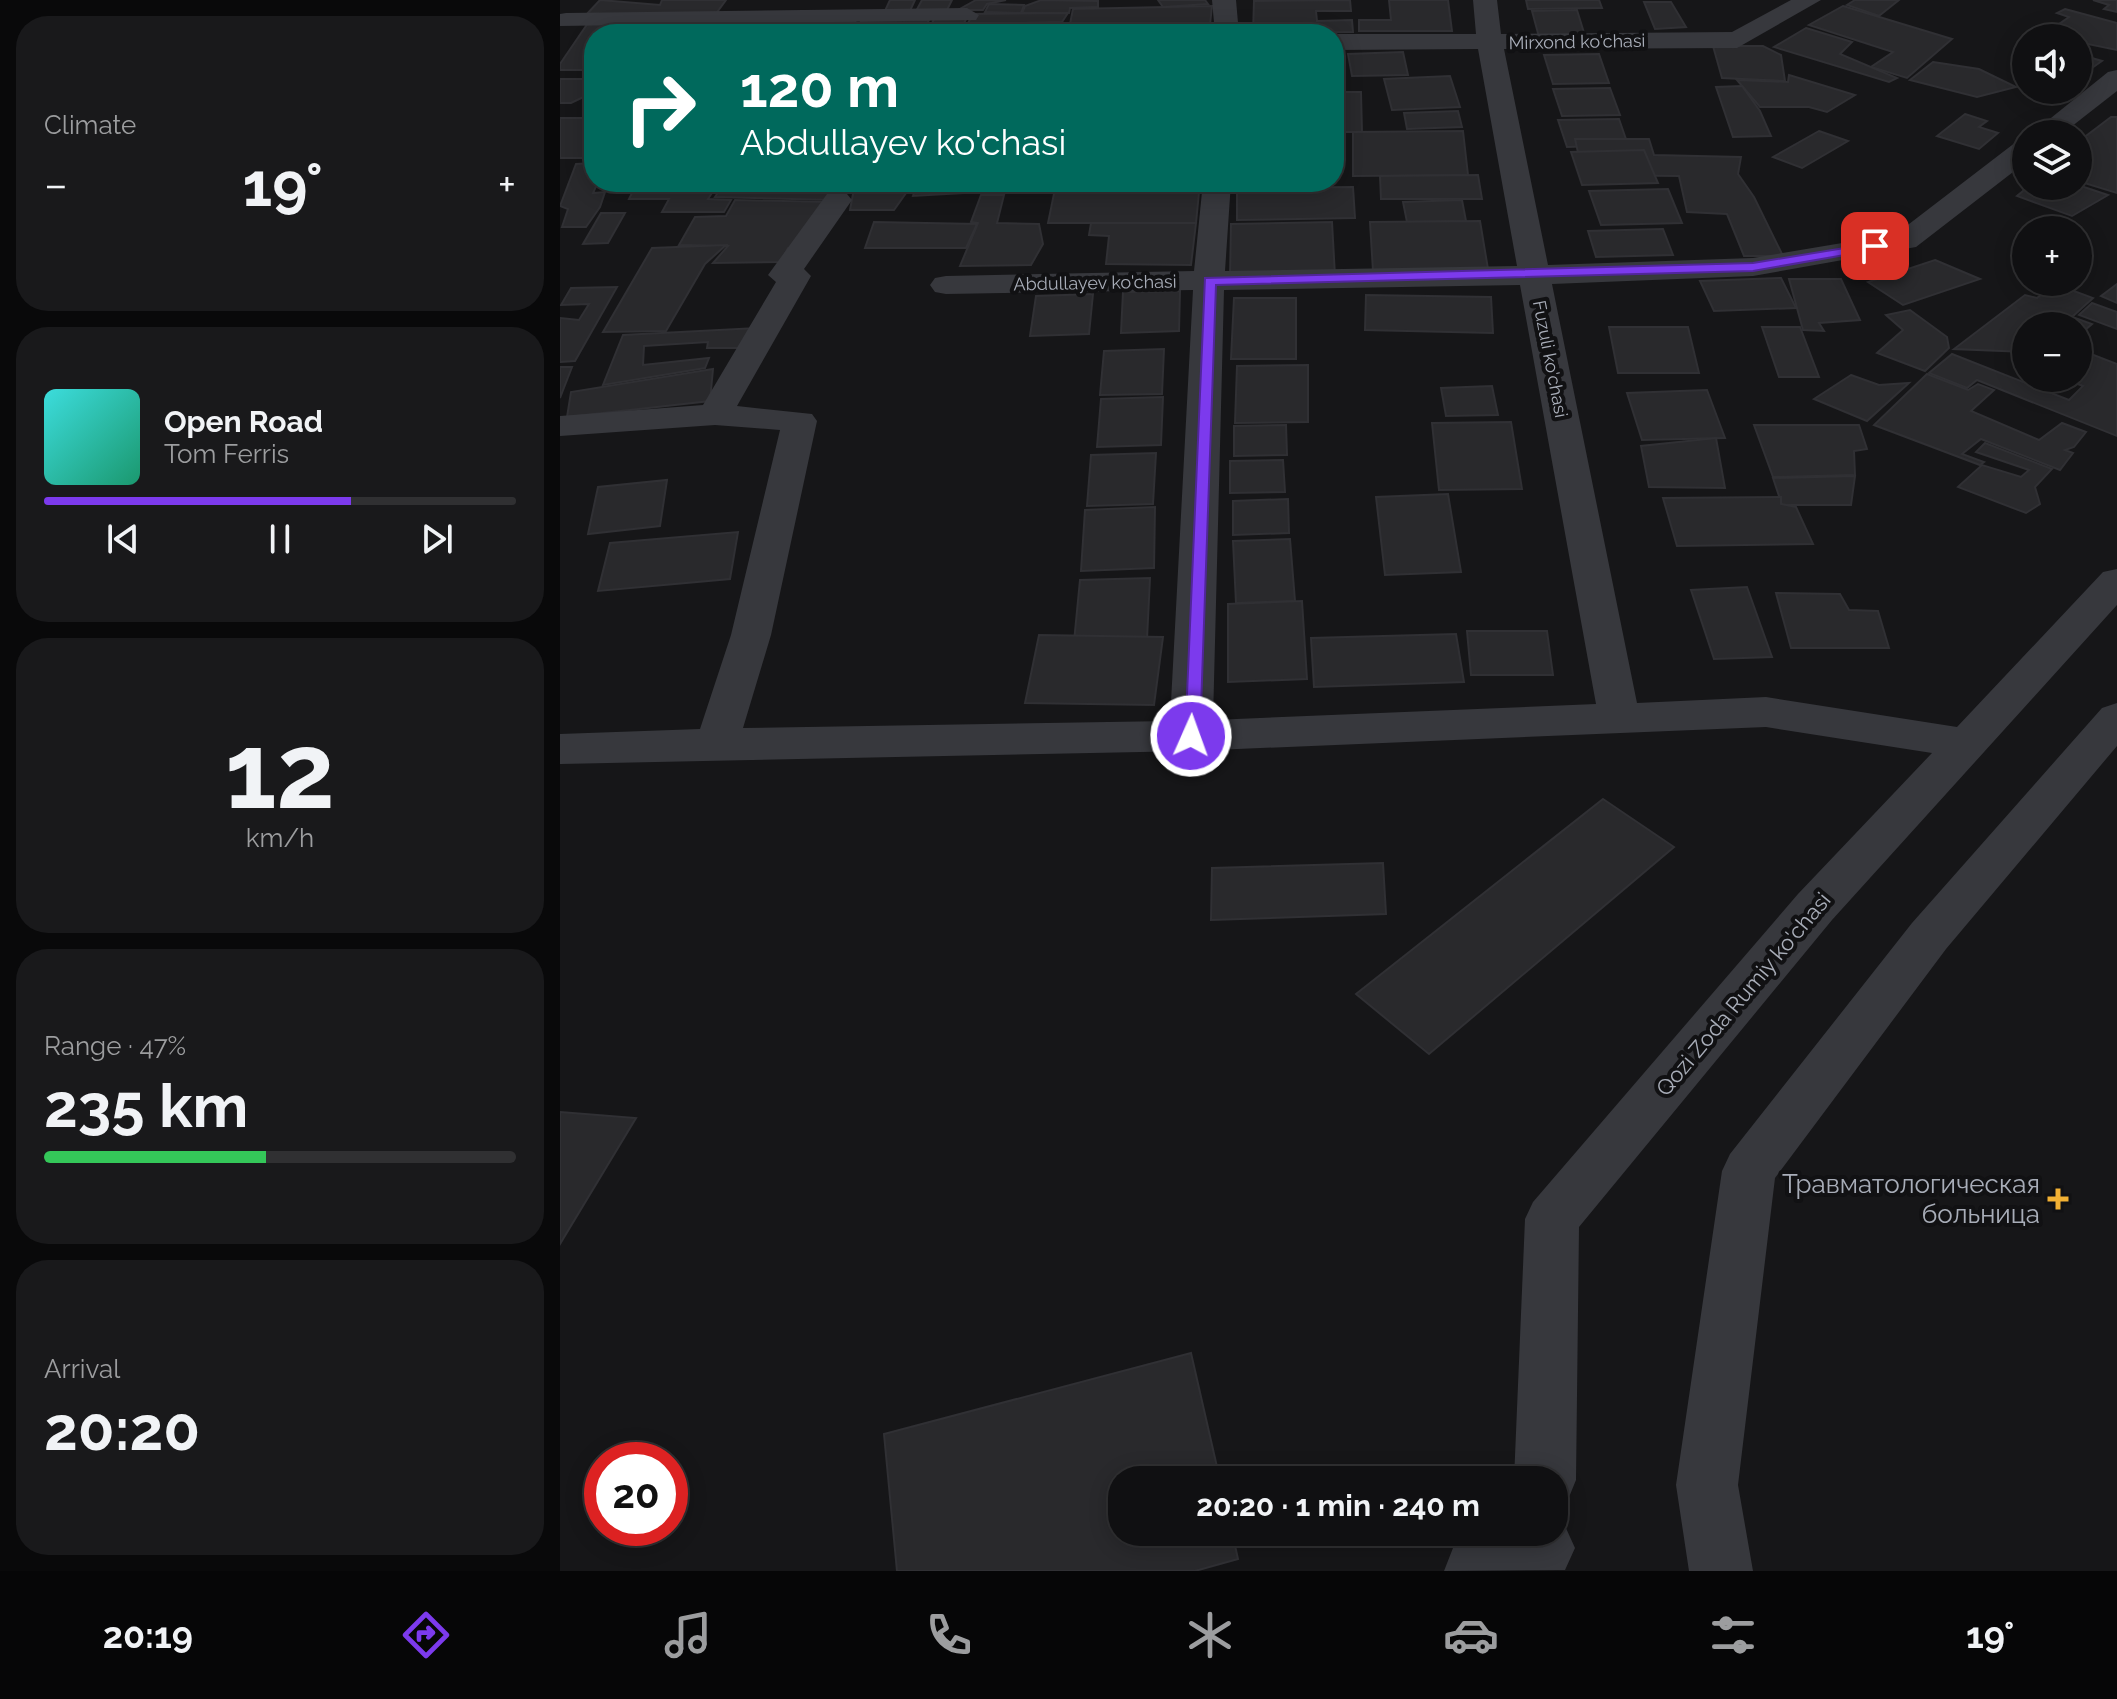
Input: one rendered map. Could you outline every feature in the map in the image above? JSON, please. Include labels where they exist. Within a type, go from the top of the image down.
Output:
[{"type":"street","points":[[1224,0],[1226,24]]},
{"type":"street","name":"Fuzuli ko'chasi","points":[[1485,0],[1490,44],[1533,275],[1619,717]]},
{"type":"street","name":"Mirxond ko'chasi","points":[[1344,42],[1490,44],[1737,40],[1809,0]]},
{"type":"street","points":[[569,17],[967,15]]},
{"type":"street","points":[[2064,120],[2114,84]]},
{"type":"street","name":"Abdullayev ko'chasi","points":[[946,285],[1533,275],[1753,267],[1905,241],[2012,159]]},
{"type":"street","points":[[1191,736],[1209,281],[1216,192]]},
{"type":"street","points":[[715,415],[795,276],[784,275],[837,200]]},
{"type":"street","points":[[560,426],[715,415],[800,421],[751,635],[717,743]]},
{"type":"street","name":"Qozi Zoda Rumiy ko'chasi","points":[[1545,1466],[1552,1219],[1815,907],[2117,581]]},
{"type":"street","points":[[560,749],[717,743],[1191,736],[1766,712],[1969,744]]},
{"type":"street","points":[[1721,1571],[1707,1485],[1749,1171],[1929,936],[2117,718]]},
{"type":"street","points":[[1476,1571],[1545,1550]]},
{"type":"building","points":[[600,0],[660,5],[662,0],[726,0],[715,15],[585,16]]},
{"type":"building","points":[[890,0],[915,0],[909,13],[884,13]]},
{"type":"building","points":[[922,0],[952,0],[945,14],[915,13]]},
{"type":"building","points":[[976,0],[1006,0],[987,4],[983,10],[958,10]]},
{"type":"building","points":[[1040,0],[1098,1],[1098,7],[1070,8],[1069,13],[1022,13],[1025,6]]},
{"type":"building","points":[[1158,0],[1205,0],[1208,4],[1163,7]]},
{"type":"building","points":[[1350,0],[1351,11],[1316,11],[1317,21],[1352,20],[1353,32],[1344,32],[1344,24],[1253,24],[1254,1]]},
{"type":"building","points":[[1389,0],[1448,0],[1452,31],[1359,31],[1359,20],[1391,20]]},
{"type":"building","points":[[1526,0],[1599,0],[1602,8],[1528,9]]},
{"type":"building","points":[[1855,0],[1899,0],[1879,16],[1847,5]]},
{"type":"building","points":[[2093,0],[2117,0],[2117,12],[2104,9],[2109,5]]},
{"type":"building","points":[[1644,2],[1671,2],[1686,27],[1655,29]]},
{"type":"building","points":[[989,4],[1024,5],[1021,13],[985,12]]},
{"type":"building","points":[[1212,6],[1210,24],[1070,24],[1073,9]]},
{"type":"building","points":[[1843,6],[1952,39],[1907,78],[1871,67],[1893,52],[1809,25]]},
{"type":"building","points":[[2065,9],[2117,23],[2117,50],[2092,45],[2092,24],[2059,24],[2069,17],[2057,13]]},
{"type":"building","points":[[1577,10],[1585,36],[1539,37],[1532,11]]},
{"type":"building","points":[[1068,13],[1062,22],[968,24],[973,14]]},
{"type":"building","points":[[967,18],[963,24],[932,24],[934,19]]},
{"type":"building","points":[[752,20],[776,20],[773,24],[751,24]]},
{"type":"building","points":[[779,20],[808,20],[807,24],[776,24]]},
{"type":"building","points":[[929,20],[927,24],[860,24],[861,21]]},
{"type":"building","points":[[688,22],[687,24],[588,23]]},
{"type":"building","points":[[829,22],[854,24],[828,24]]},
{"type":"building","points":[[1806,28],[1852,42],[1840,54],[1897,78],[1889,82],[1774,47]]},
{"type":"building","points":[[584,29],[584,70],[560,70],[560,64]]},
{"type":"building","points":[[1713,46],[1763,46],[1781,55],[1785,81],[1722,78]]},
{"type":"building","points":[[1403,52],[1408,75],[1352,76],[1348,54]]},
{"type":"building","points":[[1599,54],[1609,83],[1553,84],[1544,55]]},
{"type":"building","points":[[2092,58],[2102,61],[2092,68]]},
{"type":"building","points":[[1933,62],[1979,69],[2012,85],[2012,88],[1977,97],[1910,80]]},
{"type":"building","points":[[1789,75],[1855,95],[1827,112],[1809,107],[1760,107],[1737,80],[1788,82]]},
{"type":"building","points":[[1450,76],[1460,107],[1392,110],[1384,79]]},
{"type":"building","points":[[560,79],[584,79],[584,97],[571,103],[560,103]]},
{"type":"building","points":[[1742,86],[1760,111],[1771,136],[1733,137],[1716,87]]},
{"type":"building","points":[[1610,88],[1620,115],[1562,116],[1553,89]]},
{"type":"building","points":[[1344,92],[1361,92],[1362,132],[1344,132]]},
{"type":"building","points":[[1458,111],[1462,127],[1407,129],[1404,113]]},
{"type":"building","points":[[1965,114],[1987,121],[1979,127],[1998,133],[1979,149],[1937,136]]},
{"type":"building","points":[[2111,117],[2117,117],[2117,193],[2092,185],[2092,131]]},
{"type":"building","points":[[560,118],[584,118],[584,158],[560,158]]},
{"type":"building","points":[[1619,119],[1628,145],[1567,147],[1558,120]]},
{"type":"building","points":[[1463,131],[1468,175],[1353,176],[1353,132]]},
{"type":"building","points":[[1819,131],[1848,141],[1802,168],[1773,157]]},
{"type":"building","points":[[1575,139],[1649,139],[1654,155],[1741,157],[1738,174],[1754,197],[1783,256],[1744,256],[1727,214],[1687,212],[1679,176],[1583,175]]},
{"type":"building","points":[[1644,150],[1658,183],[1582,185],[1571,152]]},
{"type":"building","points":[[576,164],[584,164],[584,192],[605,192],[600,207],[586,227],[562,227],[568,209],[560,206]]},
{"type":"building","points":[[1478,175],[1482,199],[1381,199],[1380,176]]},
{"type":"building","points":[[1344,187],[1353,187],[1355,218],[1237,220],[1237,192],[1344,192]]},
{"type":"building","points":[[1668,189],[1682,223],[1601,225],[1589,191]]},
{"type":"building","points":[[2092,190],[2108,195],[2072,216],[2028,200],[2092,200]]},
{"type":"building","points":[[632,192],[713,192],[708,199],[731,200],[724,212],[662,212],[669,199],[629,199]]},
{"type":"building","points":[[718,192],[842,192],[832,200],[715,197]]},
{"type":"building","points":[[906,192],[894,210],[850,210],[853,194]]},
{"type":"building","points":[[914,192],[981,192],[913,196]]},
{"type":"building","points":[[1054,192],[1199,192],[1196,223],[1048,223]]},
{"type":"building","points":[[981,195],[1004,195],[997,223],[1039,224],[1043,244],[1031,265],[960,266],[978,223],[971,222]]},
{"type":"building","points":[[735,200],[827,202],[798,246],[788,248],[781,262],[713,263],[728,246],[679,245],[695,217],[726,216]]},
{"type":"building","points":[[1462,200],[1466,221],[1407,222],[1403,202]]},
{"type":"building","points":[[601,213],[625,213],[608,243],[583,244]]},
{"type":"building","points":[[1480,221],[1488,269],[1373,271],[1370,222]]},
{"type":"building","points":[[874,222],[977,224],[966,248],[865,248]]},
{"type":"building","points":[[1332,222],[1335,276],[1230,277],[1231,224]]},
{"type":"building","points":[[1091,223],[1196,223],[1191,265],[1106,264],[1109,236],[1089,235]]},
{"type":"building","points":[[1663,229],[1673,255],[1596,257],[1588,231]]},
{"type":"building","points":[[726,245],[705,264],[666,331],[603,332],[652,248]]},
{"type":"building","points":[[1935,260],[1980,279],[1903,305],[1868,282]]},
{"type":"building","points":[[1781,278],[1796,308],[1714,311],[1700,281]]},
{"type":"building","points":[[1789,279],[1841,279],[1860,320],[1819,323],[1824,331],[1803,330]]},
{"type":"building","points":[[2117,284],[2117,303],[2101,296]]},
{"type":"building","points":[[617,287],[575,361],[560,362],[560,318],[579,320],[589,304],[561,305],[571,288]]},
{"type":"building","points":[[1180,291],[1179,331],[1121,333],[1123,292]]},
{"type":"building","points":[[1093,294],[1089,334],[1030,336],[1036,296]]},
{"type":"building","points":[[1366,295],[1491,297],[1493,333],[1365,330]]},
{"type":"building","points":[[2024,296],[2093,298],[2078,312],[2012,312],[2012,351],[1954,349]]},
{"type":"building","points":[[1234,298],[1296,298],[1296,359],[1231,359]]},
{"type":"building","points":[[2092,303],[2117,312],[2117,329],[2092,320],[2092,312],[2082,312]]},
{"type":"building","points":[[1910,310],[1947,337],[1949,348],[1925,371],[1877,353],[1903,330],[1886,315]]},
{"type":"building","points":[[1609,327],[1688,327],[1699,373],[1618,373]]},
{"type":"building","points":[[1762,327],[1800,327],[1819,377],[1779,377]]},
{"type":"building","points":[[756,328],[743,348],[707,348],[708,342],[644,346],[643,365],[709,358],[705,368],[603,385],[623,335]]},
{"type":"building","points":[[1164,349],[1162,394],[1100,395],[1104,351]]},
{"type":"building","points":[[1952,354],[2012,378],[2012,392],[2049,392],[2069,400],[2077,392],[2092,392],[2092,354],[2117,364],[2117,436],[1977,380],[1967,388],[1929,373]]},
{"type":"building","points":[[1308,365],[1308,422],[1235,423],[1237,366]]},
{"type":"building","points":[[560,367],[572,367],[560,398]]},
{"type":"building","points":[[713,369],[710,401],[567,417],[571,392]]},
{"type":"building","points":[[1927,374],[1968,390],[1978,384],[1994,390],[1971,411],[2039,440],[2062,423],[2086,432],[2074,447],[2065,450],[2073,453],[2060,470],[1981,439],[1962,454],[1984,462],[1980,465],[1874,425]]},
{"type":"building","points":[[1851,375],[1879,385],[1909,383],[1867,421],[1814,399]]},
{"type":"building","points":[[1492,386],[1498,415],[1446,416],[1441,388]]},
{"type":"building","points":[[1707,390],[1725,438],[1642,440],[1627,393]]},
{"type":"building","points":[[1163,397],[1161,445],[1097,447],[1101,399]]},
{"type":"building","points":[[1511,422],[1522,489],[1439,490],[1432,423]]},
{"type":"building","points":[[1286,425],[1287,455],[1234,456],[1234,426]]},
{"type":"building","points":[[1754,425],[1859,425],[1867,449],[1854,451],[1855,475],[1773,477]]},
{"type":"building","points":[[1716,438],[1725,488],[1649,487],[1641,446]]},
{"type":"building","points":[[1985,443],[2052,469],[2035,487],[2040,504],[2026,513],[1958,487],[1982,465],[2021,477],[2029,470],[1976,452]]},
{"type":"building","points":[[1156,453],[1153,504],[1087,506],[1091,455]]},
{"type":"building","points":[[1283,460],[1285,492],[1230,493],[1230,461]]},
{"type":"building","points":[[1855,476],[1851,505],[1782,505],[1773,478]]},
{"type":"building","points":[[667,480],[660,526],[588,534],[598,487]]},
{"type":"building","points":[[1448,494],[1461,572],[1385,575],[1376,497]]},
{"type":"building","points":[[1781,497],[1781,504],[1796,507],[1813,544],[1677,546],[1663,498]]},
{"type":"building","points":[[1288,499],[1289,533],[1233,535],[1233,501]]},
{"type":"building","points":[[1155,507],[1154,568],[1081,571],[1085,510]]},
{"type":"building","points":[[738,532],[730,579],[598,591],[610,543]]},
{"type":"building","points":[[1290,539],[1295,601],[1236,603],[1233,541]]},
{"type":"building","points":[[1150,578],[1147,639],[1074,642],[1080,580]]},
{"type":"building","points":[[1747,587],[1772,657],[1714,659],[1691,590]]},
{"type":"building","points":[[1776,593],[1840,594],[1849,610],[1878,611],[1889,648],[1791,648]]},
{"type":"building","points":[[1302,601],[1307,679],[1228,682],[1228,604]]},
{"type":"building","points":[[1467,631],[1547,631],[1553,675],[1471,675]]},
{"type":"building","points":[[1456,634],[1464,682],[1314,687],[1311,638]]},
{"type":"building","points":[[1039,635],[1163,637],[1154,705],[1025,703]]},
{"type":"building","points":[[1603,799],[1674,847],[1429,1054],[1356,994]]},
{"type":"building","points":[[1383,863],[1386,914],[1211,920],[1212,868]]},
{"type":"building","points":[[560,1112],[636,1118],[560,1244]]},
{"type":"building","points":[[1191,1353],[1217,1466],[1108,1466],[1108,1546],[1235,1546],[1238,1559],[1195,1571],[897,1571],[884,1434]]},
{"type":"place","name":"Травматологическая больница","points":[[2058,1199]]},
{"type":"route","points":[[1191,736],[1209,281],[1753,267],[1875,246]]}]
